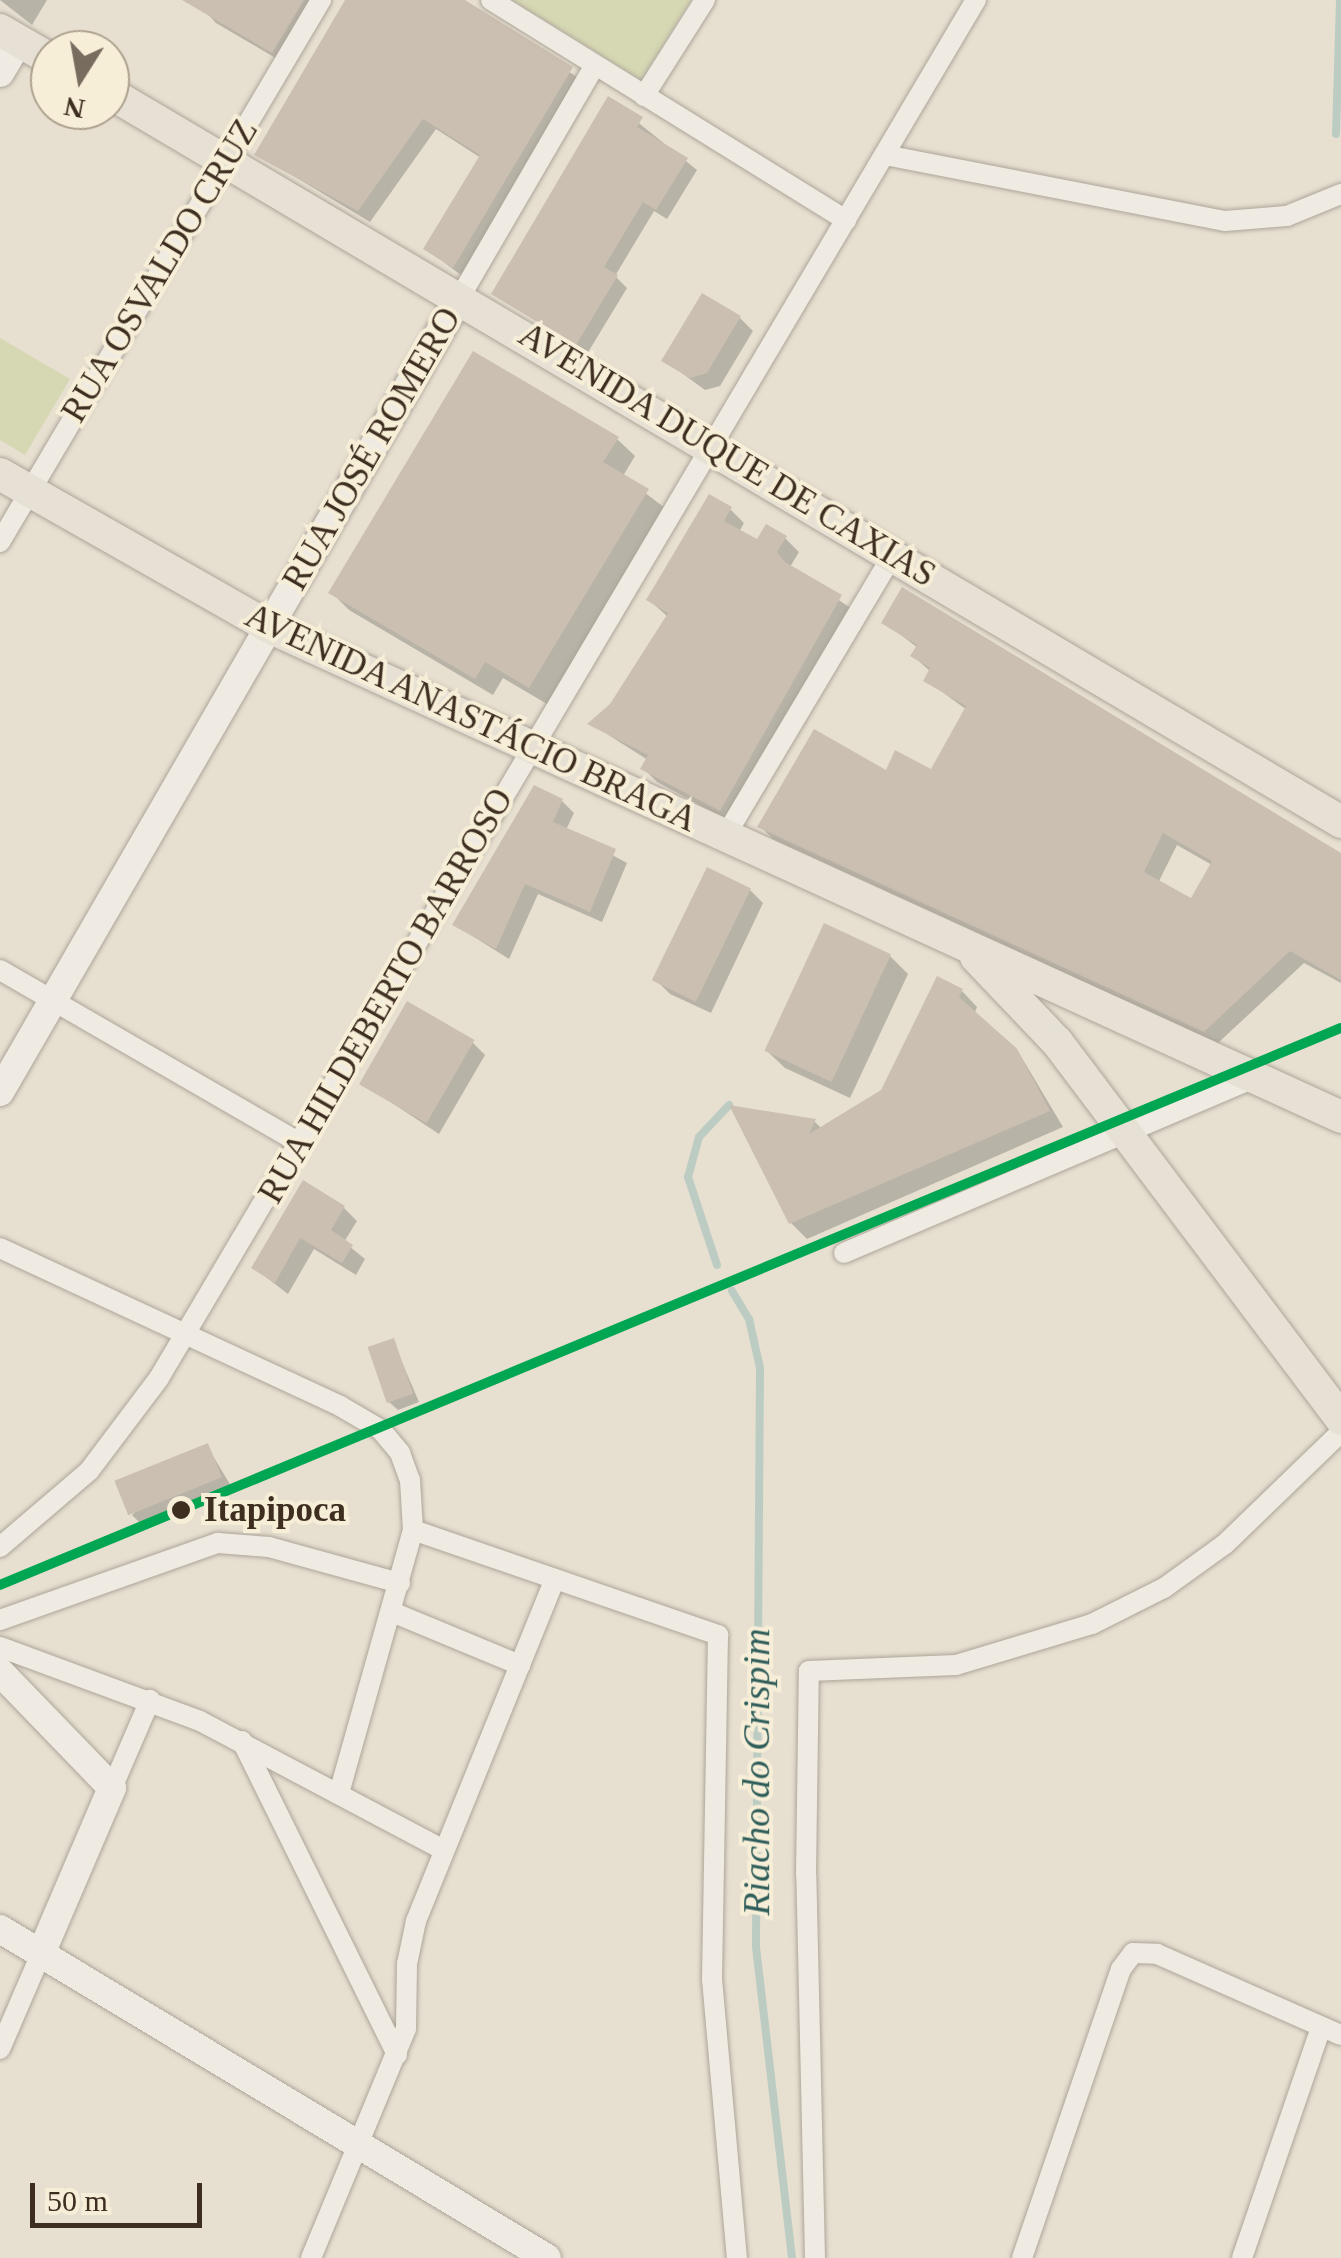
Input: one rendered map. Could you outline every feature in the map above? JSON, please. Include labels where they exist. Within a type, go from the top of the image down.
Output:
[{"type":"main road","name":"AVENIDA DUQUE DE CAXIAS","points":[[130,104],[712,444],[1341,822]]},
{"type":"main road","name":"AVENIDA ANASTÁCIO BRAGA","points":[[0,474],[269,627],[530,750],[1259,1076],[1341,1117]]},
{"type":"main road","name":"AVENIDA ANASTÁCIO BRAGA","points":[[954,938],[1024,1002],[1341,1419]]},
{"type":"street","name":"RUA OSVALDO CRUZ","points":[[0,542],[320,0]]},
{"type":"street","points":[[491,0],[846,220]]},
{"type":"street","points":[[644,96],[705,0]]},
{"type":"street","name":"RUA HILDEBERTO BARROSO","points":[[0,1546],[88,1471],[187,1334],[976,0]]},
{"type":"street","points":[[0,73],[10,36]]},
{"type":"street","name":"RUA JOSÉ ROMERO","points":[[0,1092],[594,64]]},
{"type":"street","points":[[885,155],[1207,219],[1287,216],[1341,194]]},
{"type":"street","points":[[724,838],[894,554]]},
{"type":"street","points":[[0,970],[300,1144]]},
{"type":"street","points":[[844,1253],[1120,1125],[1259,1076]]},
{"type":"street","points":[[0,1248],[382,1430],[410,1480],[413,1530],[339,1793]]},
{"type":"street","points":[[815,2258],[806,1875],[809,1671],[956,1665],[1092,1624],[1164,1588],[1224,1544],[1341,1432]]},
{"type":"street","points":[[413,1530],[718,1635],[712,1979],[736,2258]]},
{"type":"street","points":[[0,1620],[218,1543],[269,1547],[400,1584]]},
{"type":"street","points":[[312,2258],[397,2055],[408,2016],[408,1952],[444,1850],[556,1579]]},
{"type":"street","points":[[392,1612],[520,1665]]},
{"type":"street","points":[[0,1647],[150,1700],[242,1741],[444,1850]]},
{"type":"street","points":[[0,1672],[112,1788]]},
{"type":"street","points":[[0,2049],[150,1700]]},
{"type":"street","points":[[242,1741],[397,2055]]},
{"type":"street","points":[[0,1929],[547,2258]]},
{"type":"street","points":[[1022,2258],[1122,1969],[1133,1953],[1157,1954],[1341,2036]]},
{"type":"street","points":[[1242,2258],[1321,2026]]},
{"type":"green space","points":[[512,0],[691,0],[641,80]]},
{"type":"green space","points":[[0,338],[70,379],[25,455],[0,440]]},
{"type":"building","points":[[182,0],[304,0],[272,53]]},
{"type":"building","points":[[345,0],[465,0],[573,67],[453,268],[423,249],[480,155],[423,119],[358,211],[254,155]]},
{"type":"building","points":[[608,96],[643,117],[637,127],[688,158],[656,210],[643,202],[604,267],[618,275],[576,345],[491,294]]},
{"type":"building","points":[[702,293],[741,316],[707,373],[690,378],[661,361]]},
{"type":"building","points":[[473,351],[619,437],[603,462],[649,489],[529,688],[485,662],[475,679],[328,593]]},
{"type":"building","points":[[709,494],[732,507],[724,521],[757,539],[766,524],[787,536],[777,552],[785,562],[842,595],[720,811],[640,769],[648,755],[587,724],[610,704],[668,613],[646,600]]},
{"type":"building","points":[[902,587],[1341,853],[1341,980],[1290,951],[1204,1032],[757,827],[814,729],[886,770],[895,750],[931,769],[966,706],[923,681],[930,668],[910,656],[917,645],[881,623]],"holes":[[[1163,833],[1212,861],[1191,898],[1144,872]]]},
{"type":"building","points":[[534,785],[563,799],[553,822],[616,849],[590,912],[525,884],[496,949],[452,925]]},
{"type":"building","points":[[707,867],[751,888],[696,1002],[652,980]]},
{"type":"building","points":[[824,923],[891,954],[831,1082],[764,1051]]},
{"type":"building","points":[[937,976],[963,989],[959,997],[1017,1049],[1050,1111],[789,1224],[729,1105],[816,1119],[809,1134],[881,1090]]},
{"type":"building","points":[[407,1001],[475,1040],[427,1123],[359,1084]]},
{"type":"building","points":[[303,1180],[345,1206],[331,1230],[353,1245],[342,1263],[300,1238],[275,1283],[251,1268]]},
{"type":"building","points":[[394,1338],[413,1394],[387,1403],[368,1347]]},
{"type":"building","name":"Itapipoca","points":[[208,1443],[222,1477],[128,1515],[114,1481]]},
{"type":"waterway","name":"Riacho do Crispim","points":[[1336,134],[1340,0]]},
{"type":"waterway","name":"Riacho do Crispim","points":[[717,1265],[688,1177],[699,1137],[729,1105]]},
{"type":"waterway","name":"Riacho do Crispim","points":[[732,1291],[749,1319],[760,1368],[756,1947],[792,2258]]},
{"type":"transit line","points":[[0,1585],[1341,1028]]},
{"type":"place","name":"Itapipoca","points":[[181,1510]]}]
